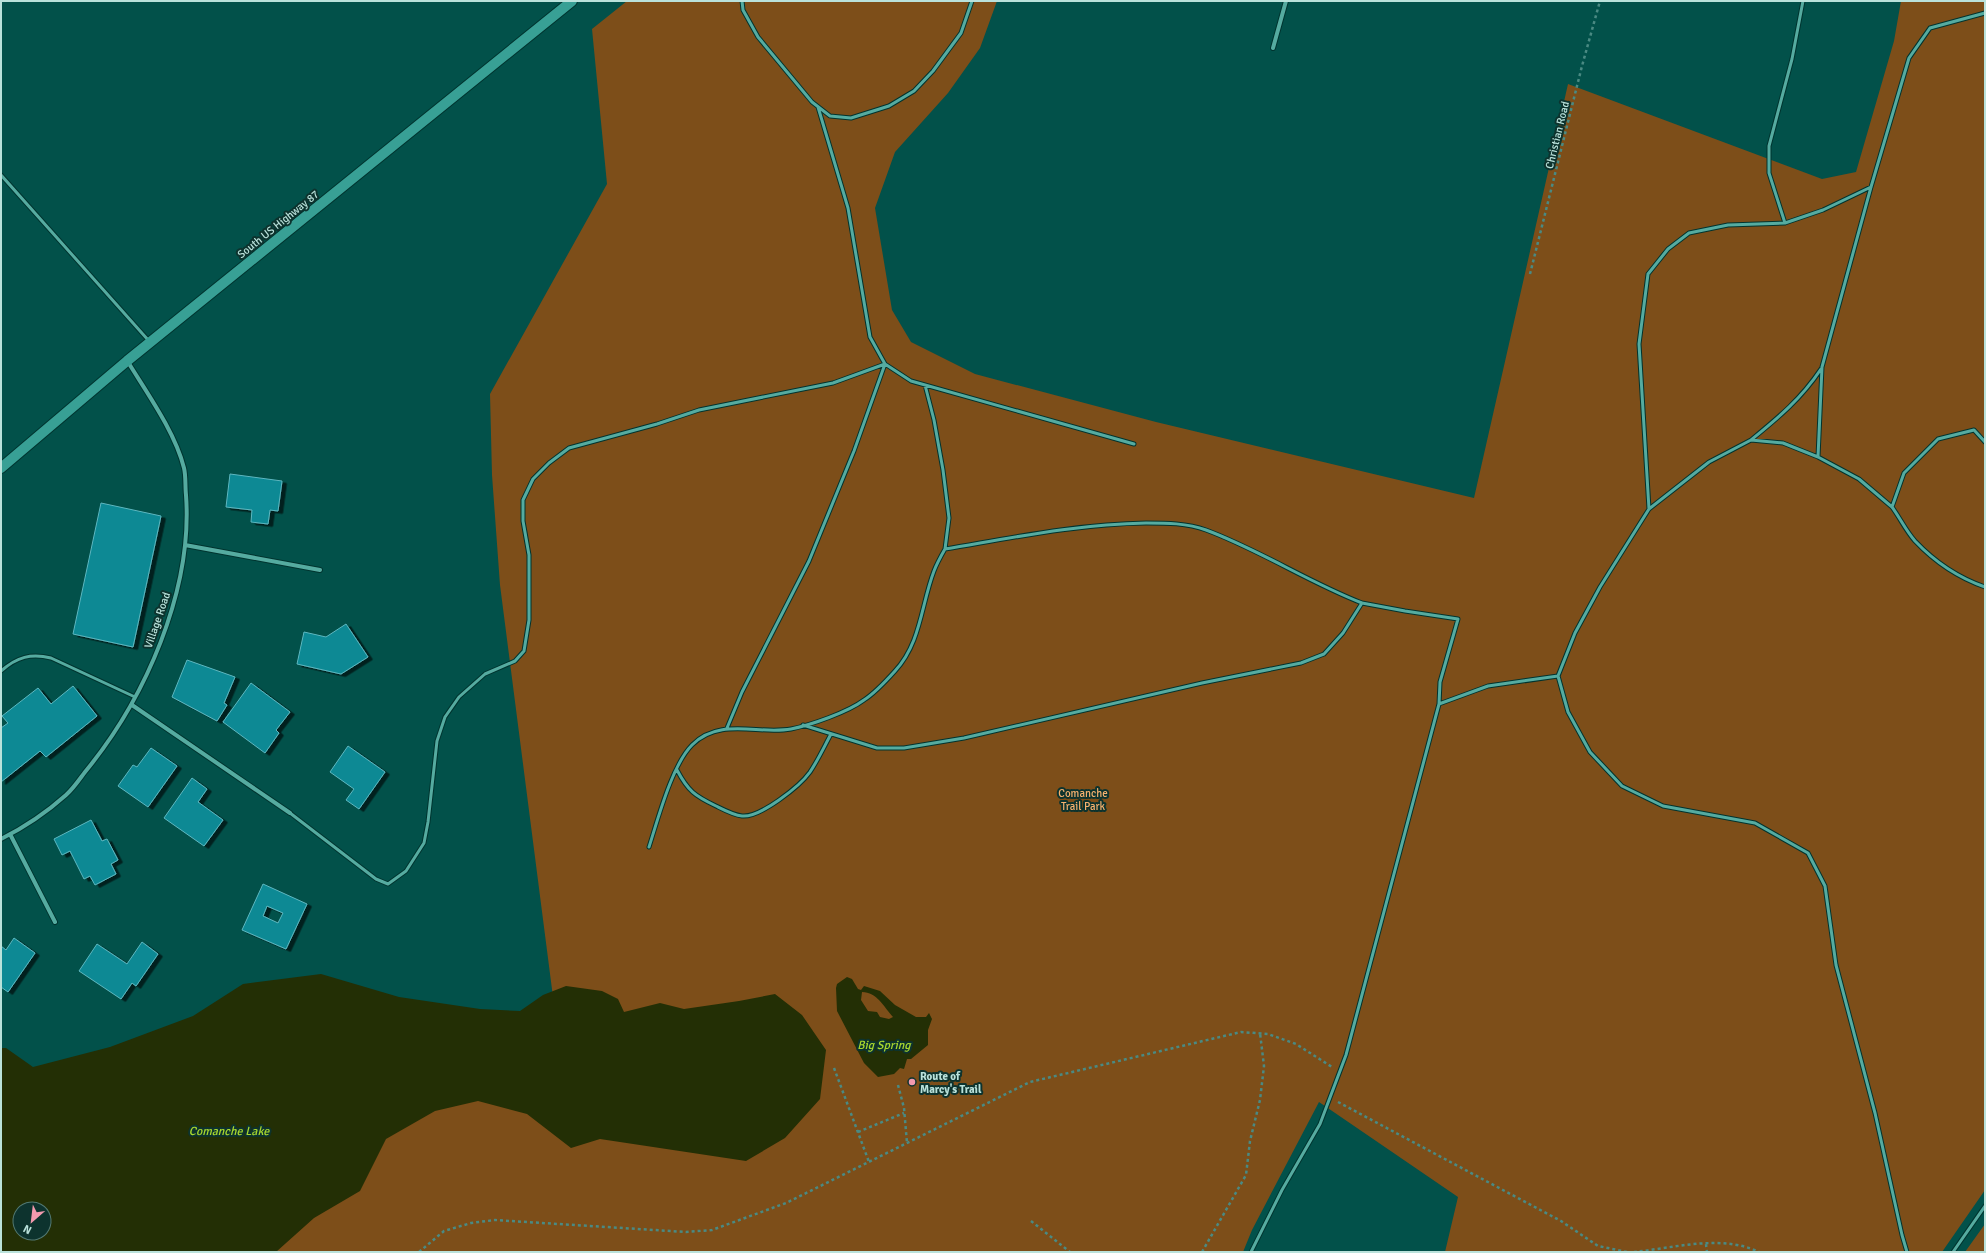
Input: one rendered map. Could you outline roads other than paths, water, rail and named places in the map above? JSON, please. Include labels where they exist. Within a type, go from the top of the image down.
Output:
[{"type":"main road","name":"South US Highway 87","points":[[1,468],[127,361],[572,1]]},
{"type":"street","points":[[1273,48],[1286,1]]},
{"type":"street","name":"Village Road","points":[[1,839],[66,795],[103,751],[132,705],[154,656],[171,613],[184,564],[188,517],[184,468],[166,424],[127,361]]},
{"type":"street","points":[[185,545],[320,570]]},
{"type":"street","points":[[132,705],[290,813]]},
{"type":"street","points":[[10,834],[55,922]]},
{"type":"lane","points":[[742,1],[742,10],[758,37],[812,102],[830,116],[851,118],[889,106],[914,91],[933,71],[961,33],[972,1]]},
{"type":"lane","points":[[1785,223],[1769,173],[1769,146],[1792,59],[1803,1]]},
{"type":"lane","points":[[1818,457],[1822,367],[1871,187],[1909,58],[1930,28],[1985,13]]},
{"type":"lane","points":[[818,107],[848,208],[870,337],[885,364],[911,381],[1134,444]]},
{"type":"lane","points":[[1,175],[151,342]]},
{"type":"lane","points":[[1649,509],[1639,344],[1648,274],[1668,249],[1689,233],[1728,224],[1785,223],[1823,210],[1871,187]]},
{"type":"lane","points":[[727,728],[742,692],[809,561],[854,451],[885,364]]},
{"type":"lane","points":[[290,813],[376,879],[388,884],[406,871],[424,843],[428,822],[437,741],[445,717],[459,697],[485,674],[515,661],[524,651],[529,613],[529,555],[523,521],[523,500],[533,479],[549,463],[569,448],[657,424],[698,410],[833,383],[885,364]]},
{"type":"lane","points":[[1822,367],[1806,391],[1780,416],[1751,440],[1709,462],[1649,509],[1600,587],[1575,633],[1558,676],[1568,712],[1590,752],[1622,786],[1663,806],[1755,823],[1808,853],[1825,886],[1836,966],[1875,1113],[1907,1252]]},
{"type":"lane","points":[[649,848],[664,801],[681,760],[692,745],[706,735],[727,728],[790,729],[831,717],[864,701],[896,670],[913,645],[934,571],[945,549],[948,518],[943,470],[934,420],[925,385]]},
{"type":"lane","points":[[1892,507],[1904,473],[1938,439],[1974,430],[1985,442]]},
{"type":"lane","points":[[1751,440],[1783,443],[1818,457],[1859,479],[1892,507],[1915,540],[1939,561],[1971,582],[1985,587]]},
{"type":"lane","points":[[945,549],[1077,528],[1126,523],[1175,523],[1205,529],[1332,591],[1362,603],[1458,619],[1440,682],[1439,704],[1346,1055],[1320,1124],[1282,1190],[1251,1252]]},
{"type":"lane","points":[[803,725],[877,748],[904,748],[964,738],[1202,683],[1301,663],[1324,654],[1343,633],[1362,603]]},
{"type":"lane","points":[[1,671],[19,659],[36,654],[51,658],[136,697]]},
{"type":"lane","points":[[1439,704],[1488,686],[1558,676]]},
{"type":"lane","points":[[677,770],[686,786],[695,796],[727,812],[742,816],[755,813],[773,804],[810,772],[831,734]]},
{"type":"lane","points":[[1953,1252],[1985,1206]]},
{"type":"water","name":"Comanche Lake","points":[[321,974],[399,997],[480,1009],[520,1011],[543,995],[566,986],[602,991],[618,999],[624,1012],[660,1003],[684,1009],[775,994],[802,1015],[826,1050],[820,1099],[785,1138],[746,1161],[600,1139],[571,1148],[527,1114],[478,1101],[435,1111],[386,1139],[360,1191],[314,1218],[276,1252],[1,1252],[1,1048],[6,1048],[33,1067],[110,1047],[193,1016],[243,984]]},
{"type":"water","name":"Big Spring","points":[[847,977],[852,979],[858,989],[861,990],[864,986],[880,991],[895,1005],[916,1017],[926,1017],[929,1013],[932,1019],[928,1030],[928,1045],[911,1059],[907,1059],[904,1069],[900,1068],[894,1074],[878,1077],[864,1063],[837,1011],[837,984]],"holes":[[[862,992],[876,997],[893,1017],[889,1019],[880,1017],[877,1012],[868,1011],[861,1000]]]},
{"type":"place","name":"Route of Marcy's Trail","points":[[912,1082]]},
{"type":"park label","name":"Comanche Trail Park","points":[[1083,799]]}]
